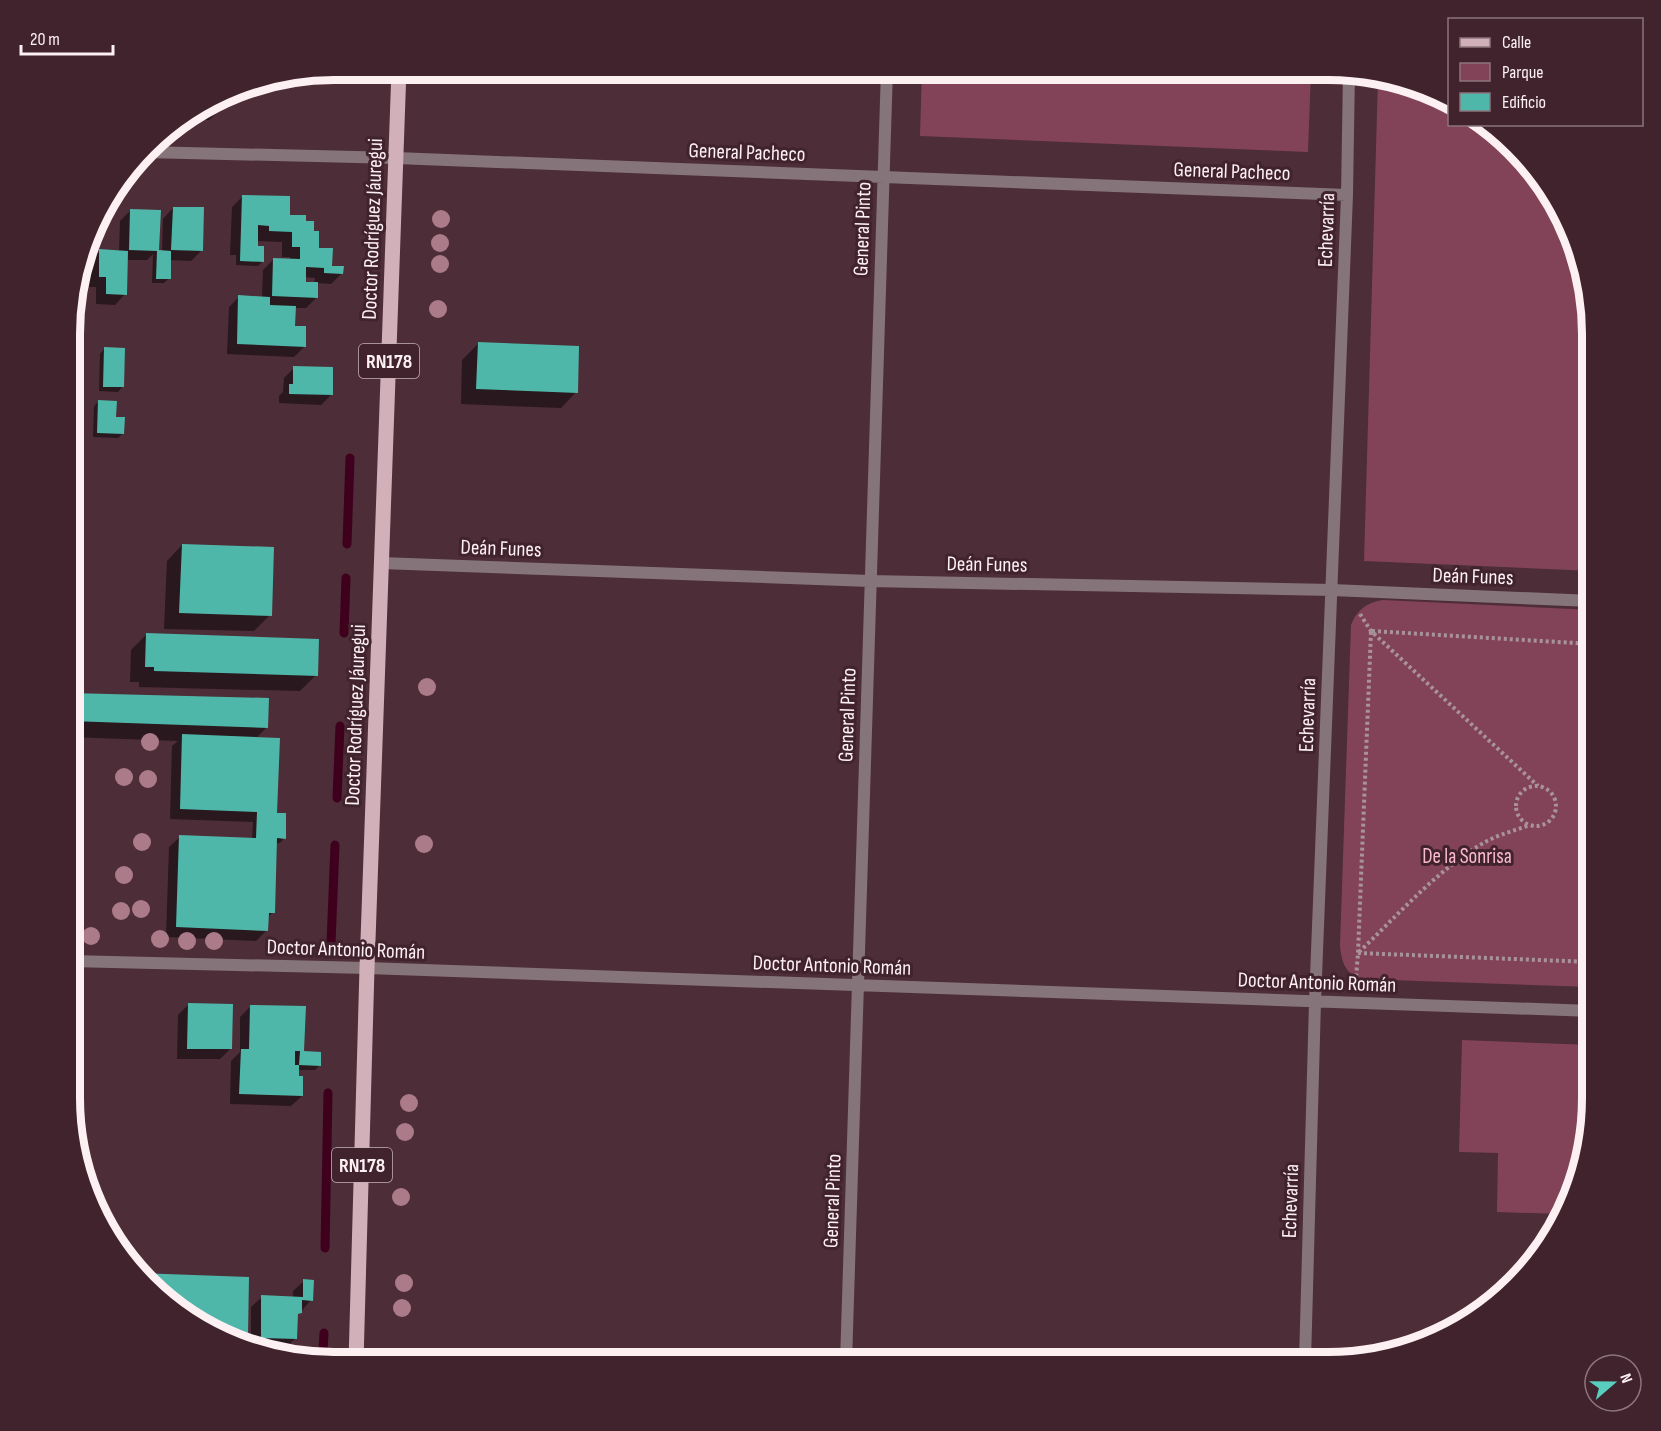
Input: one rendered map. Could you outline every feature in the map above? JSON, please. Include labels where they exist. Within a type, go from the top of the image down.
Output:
[{"type":"main road","name":"Doctor Rodríguez Jáuregui","points":[[356,1352],[367,968],[399,80]]},
{"type":"street","name":"General Pinto","points":[[846,1352],[887,80]]},
{"type":"street","name":"Echevarría","points":[[1305,1352],[1350,81]]},
{"type":"street","name":"General Pacheco","points":[[156,152],[396,158],[1347,195]]},
{"type":"street","name":"Deán Funes","points":[[381,564],[870,581],[1332,590],[1582,601]]},
{"type":"street","name":"Doctor Antonio Román","points":[[80,961],[367,968],[1582,1011]]},
{"type":"path","points":[[1371,631],[1582,643]]},
{"type":"path","points":[[1358,953],[1465,855],[1489,840],[1530,825],[1544,824],[1555,808],[1553,796],[1549,791],[1538,786],[1371,631]]},
{"type":"path","points":[[1358,953],[1371,631]]},
{"type":"path","points":[[1530,825],[1520,817],[1516,804],[1520,793],[1531,786],[1538,786]]},
{"type":"path","points":[[1358,953],[1582,962]]},
{"type":"green space","points":[[470,80],[502,80],[473,83]]},
{"type":"green space","points":[[580,80],[624,80],[622,82],[584,82]]},
{"type":"green space","points":[[922,80],[1311,80],[1308,152],[920,136]]},
{"type":"green space","points":[[1378,84],[1409,93],[1448,111],[1448,126],[1474,126],[1482,132],[1507,154],[1529,179],[1555,221],[1562,237],[1577,284],[1581,317],[1582,571],[1364,561]]},
{"type":"green space","name":"De la Sonrisa","points":[[1383,600],[1582,610],[1582,987],[1362,979],[1352,974],[1345,966],[1340,945],[1351,625],[1356,615],[1372,603]]},
{"type":"green space","points":[[1462,1040],[1582,1045],[1582,1097],[1577,1147],[1568,1179],[1553,1214],[1497,1212],[1498,1153],[1459,1152]]},
{"type":"building","points":[[242,195],[290,196],[290,215],[306,215],[306,221],[314,221],[314,231],[319,231],[319,248],[333,248],[332,266],[344,266],[343,274],[324,273],[324,268],[306,267],[306,282],[318,282],[318,298],[272,296],[273,258],[300,259],[300,247],[292,247],[292,232],[269,231],[269,226],[258,225],[258,246],[264,246],[264,262],[240,261]]},
{"type":"building","points":[[173,207],[204,207],[203,251],[171,250]]},
{"type":"building","points":[[130,209],[161,210],[159,250],[171,251],[171,279],[156,279],[157,251],[129,250]]},
{"type":"building","points":[[99,249],[128,251],[127,295],[106,294],[106,277],[99,277]]},
{"type":"building","points":[[238,295],[270,297],[270,305],[296,306],[295,326],[306,326],[306,347],[237,344]]},
{"type":"building","points":[[478,342],[579,346],[578,393],[476,389]]},
{"type":"building","points":[[104,347],[125,348],[124,387],[103,387]]},
{"type":"building","points":[[293,366],[333,367],[333,395],[289,394],[289,384],[293,384]]},
{"type":"building","points":[[98,400],[117,401],[116,417],[125,417],[124,434],[97,433]]},
{"type":"building","points":[[182,544],[274,547],[272,616],[179,613]]},
{"type":"building","points":[[146,633],[319,639],[318,676],[154,671],[154,667],[145,667]]},
{"type":"building","points":[[80,693],[269,698],[268,728],[80,721]]},
{"type":"building","points":[[182,734],[280,738],[277,813],[286,813],[286,839],[277,838],[275,913],[269,913],[268,931],[176,927],[179,835],[256,838],[257,812],[180,809]]},
{"type":"building","points":[[188,1003],[233,1004],[232,1049],[187,1049]]},
{"type":"building","points":[[250,1005],[306,1006],[304,1051],[321,1052],[321,1066],[299,1065],[299,1076],[303,1076],[303,1096],[239,1094],[241,1049],[249,1049]],"holes":[[[295,1051],[300,1051],[299,1065],[295,1065]]]},
{"type":"building","points":[[151,1273],[249,1277],[248,1336],[221,1325],[193,1309]]},
{"type":"building","points":[[303,1279],[314,1280],[313,1301],[302,1300],[302,1313],[298,1314],[297,1339],[261,1338],[261,1295],[303,1297]]},
{"type":"waterway","points":[[347,544],[350,458]]},
{"type":"waterway","points":[[344,633],[346,578]]},
{"type":"waterway","points":[[337,798],[340,726]]},
{"type":"waterway","points":[[331,943],[335,845]]},
{"type":"waterway","points":[[325,1248],[328,1093]]},
{"type":"waterway","points":[[323,1351],[324,1333]]}]
